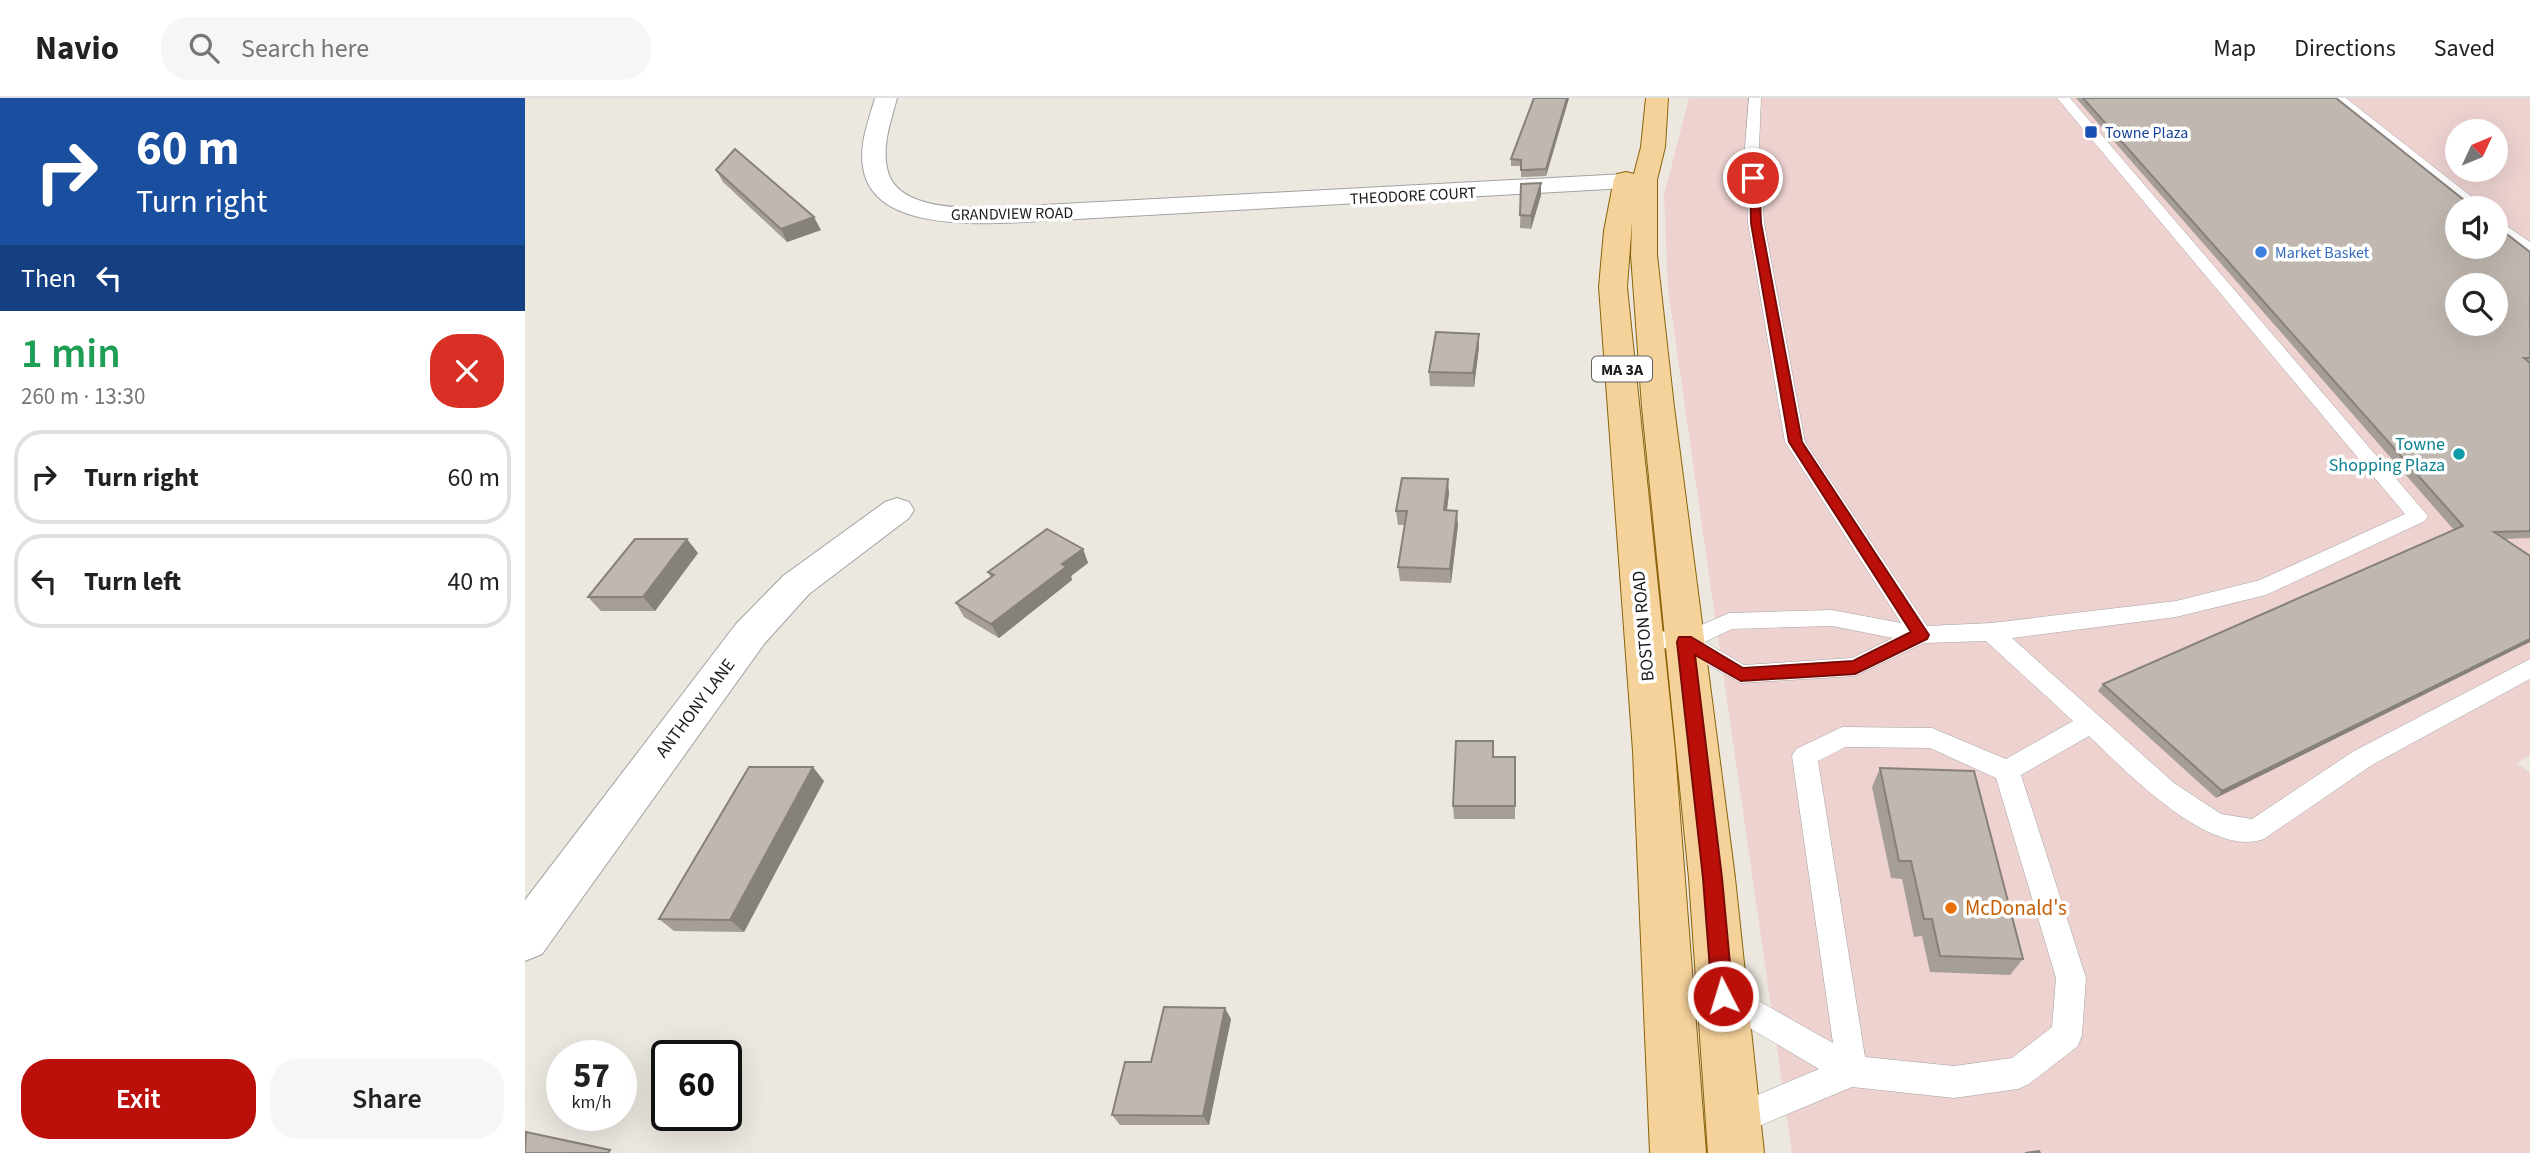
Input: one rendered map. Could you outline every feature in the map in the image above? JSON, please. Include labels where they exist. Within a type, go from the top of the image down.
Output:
[{"type":"main road","name":"BOSTON ROAD","points":[[1657,102],[1639,135],[1625,181],[1616,231],[1613,287],[1665,640],[1712,878],[1735,1137]]},
{"type":"main road","name":"BOSTON ROAD","points":[[1657,102],[1653,147],[1644,180],[1644,255],[1658,408],[1665,640],[1654,751],[1678,1153]]},
{"type":"street","name":"GRANDVIEW ROAD","points":[[886,98],[873,148],[877,179],[891,196],[913,208],[971,216],[1200,204]]},
{"type":"street","name":"THEODORE COURT","points":[[1200,204],[1625,181]]},
{"type":"street","name":"ANTHONY LANE","points":[[525,938],[750,634],[796,584],[827,564],[897,510]]},
{"type":"lane","points":[[1755,98],[1752,147],[1756,223],[1795,442],[1921,635]]},
{"type":"lane","points":[[1665,640],[1729,621],[1832,618],[1921,635],[1991,632],[2176,610],[2266,587],[2419,516],[2063,98]]},
{"type":"lane","points":[[2338,98],[2464,196]]},
{"type":"lane","points":[[2508,232],[2530,250]]},
{"type":"lane","points":[[1991,632],[2165,791],[2215,824],[2255,831],[2364,758],[2530,668]]},
{"type":"lane","points":[[1665,640],[1741,674],[1855,667],[1921,635]]},
{"type":"lane","points":[[2007,771],[2091,723]]},
{"type":"lane","points":[[1723,996],[1852,1071],[1954,1082],[2018,1073],[2067,1035],[2071,978],[2007,771],[1932,738],[1842,737],[1805,755],[1852,1071]]},
{"type":"lane","points":[[1735,1137],[1852,1071]]},
{"type":"shaded area","points":[[1689,98],[2530,98],[2530,755],[2517,763],[2530,773],[2530,1153],[1792,1153],[1668,289],[1664,195]]},
{"type":"building","points":[[1534,98],[1567,98],[1546,169],[1521,170],[1521,160],[1511,159]]},
{"type":"building","name":"Towne Shopping Plaza","points":[[2083,98],[2336,98],[2459,196],[2445,196],[2445,259],[2508,259],[2508,235],[2530,252],[2530,358],[2524,358],[2530,363],[2530,531],[2494,532],[2530,556],[2530,639],[2222,791],[2103,684],[2463,526]]},
{"type":"building","points":[[735,149],[814,217],[781,229],[716,170]]},
{"type":"building","points":[[1541,183],[1531,216],[1520,215],[1521,184]]},
{"type":"building","points":[[1436,332],[1479,334],[1473,373],[1429,372]]},
{"type":"building","points":[[1402,478],[1448,479],[1444,510],[1457,511],[1450,569],[1398,567],[1407,511],[1396,511]]},
{"type":"building","points":[[1047,529],[1083,549],[1062,564],[1066,567],[991,624],[956,603],[994,575],[988,572]]},
{"type":"building","points":[[635,539],[687,539],[643,597],[588,597]]},
{"type":"building","points":[[1456,741],[1493,741],[1493,757],[1515,757],[1515,806],[1453,806]]},
{"type":"building","points":[[749,767],[813,767],[730,920],[659,919]]},
{"type":"building","name":"McDonald's","points":[[1880,768],[1974,771],[2023,959],[1940,956],[1932,919],[1924,919],[1911,861],[1899,861]]},
{"type":"building","points":[[1164,1007],[1225,1008],[1203,1116],[1112,1115],[1125,1062],[1151,1062]]},
{"type":"building","points":[[526,1132],[610,1150],[608,1153],[525,1153]]},
{"type":"place","name":"Towne Plaza","points":[[2091,132]]},
{"type":"place","name":"Market Basket","points":[[2261,252]]},
{"type":"place","name":"Towne Shopping Plaza","points":[[2459,454]]},
{"type":"place","name":"McDonald's","points":[[1951,908]]},
{"type":"route","points":[[1723,996],[1685,642],[1741,674],[1855,667],[1921,635],[1795,442],[1756,223],[1753,178]]}]
